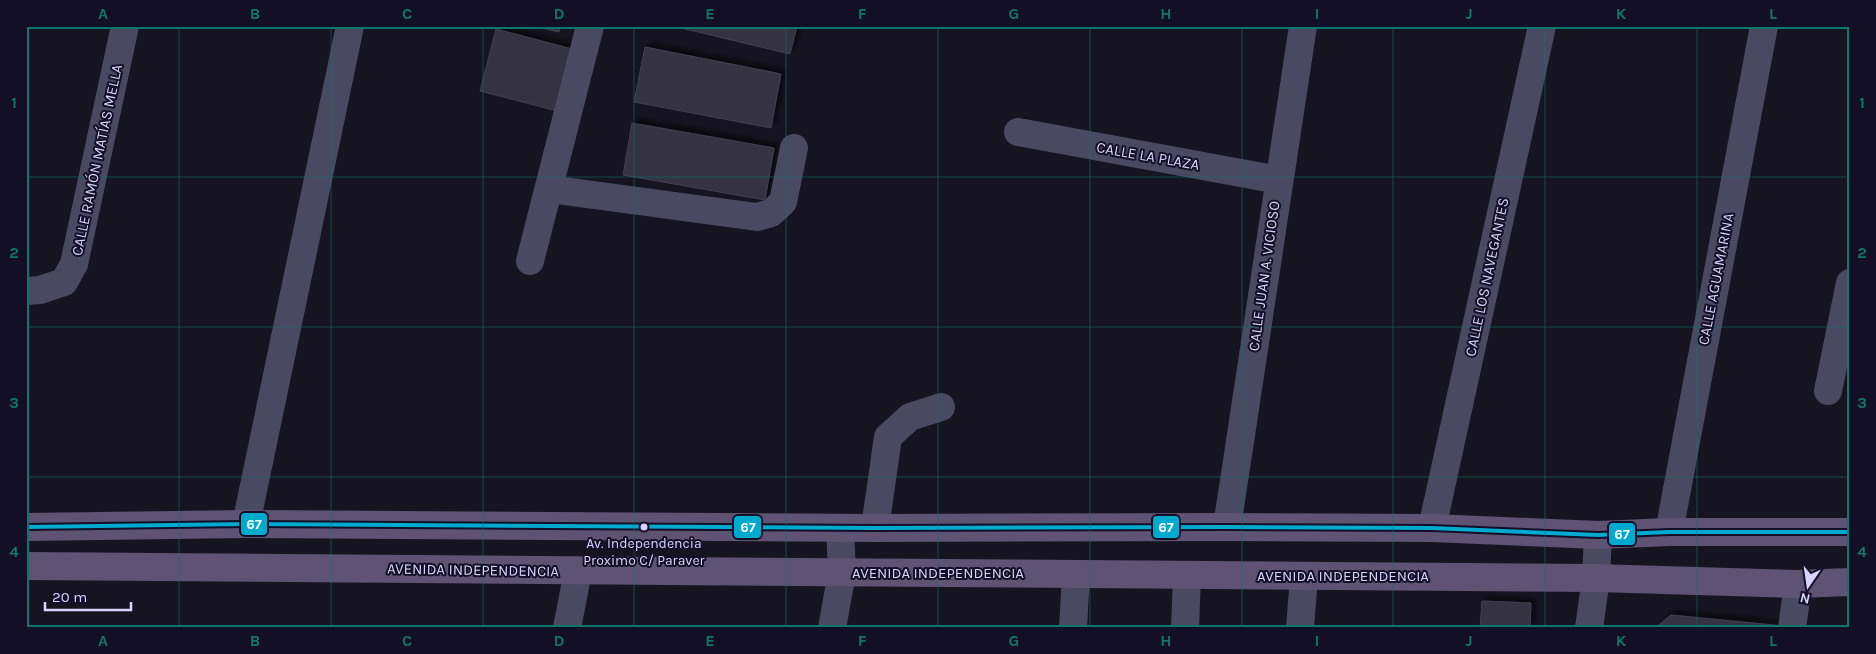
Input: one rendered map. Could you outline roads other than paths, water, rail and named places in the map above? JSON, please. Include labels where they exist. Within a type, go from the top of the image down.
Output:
[{"type":"main road","points":[[26,527],[246,524],[840,528],[1227,526],[1432,528],[1598,535],[1669,532],[1850,532]]},
{"type":"main road","name":"AVENIDA INDEPENDENCIA","points":[[26,566],[1596,578],[1798,584],[1850,582]]},
{"type":"street","name":"CALLE RAMÓN MATÍAS MELLA","points":[[26,291],[40,290],[64,282],[74,264],[125,26]]},
{"type":"street","points":[[246,524],[350,26]]},
{"type":"street","points":[[530,261],[590,26]]},
{"type":"street","name":"CALLE JUAN A. VICIOSO","points":[[1227,526],[1302,26]]},
{"type":"street","name":"CALLE LOS NAVEGANTES","points":[[1432,528],[1542,26]]},
{"type":"street","name":"CALLE AGUAMARINA","points":[[1669,532],[1764,26]]},
{"type":"street","name":"CALLE LA PLAZA","points":[[1018,132],[1279,180]]},
{"type":"street","points":[[549,189],[757,217],[772,213],[783,202],[794,148]]},
{"type":"street","points":[[1828,391],[1850,283]]},
{"type":"street","points":[[875,528],[888,437],[910,417],[941,407]]},
{"type":"street","points":[[832,628],[842,573],[840,528]]},
{"type":"street","points":[[1589,628],[1596,578],[1598,535]]},
{"type":"street","points":[[567,628],[578,571]]},
{"type":"street","points":[[1073,628],[1076,574]]},
{"type":"street","points":[[1185,628],[1187,575]]},
{"type":"street","points":[[1300,628],[1304,576]]},
{"type":"street","points":[[1792,628],[1798,584]]},
{"type":"place","name":"Av. Independencia Proximo C/ Paraver","points":[[644,527]]}]
